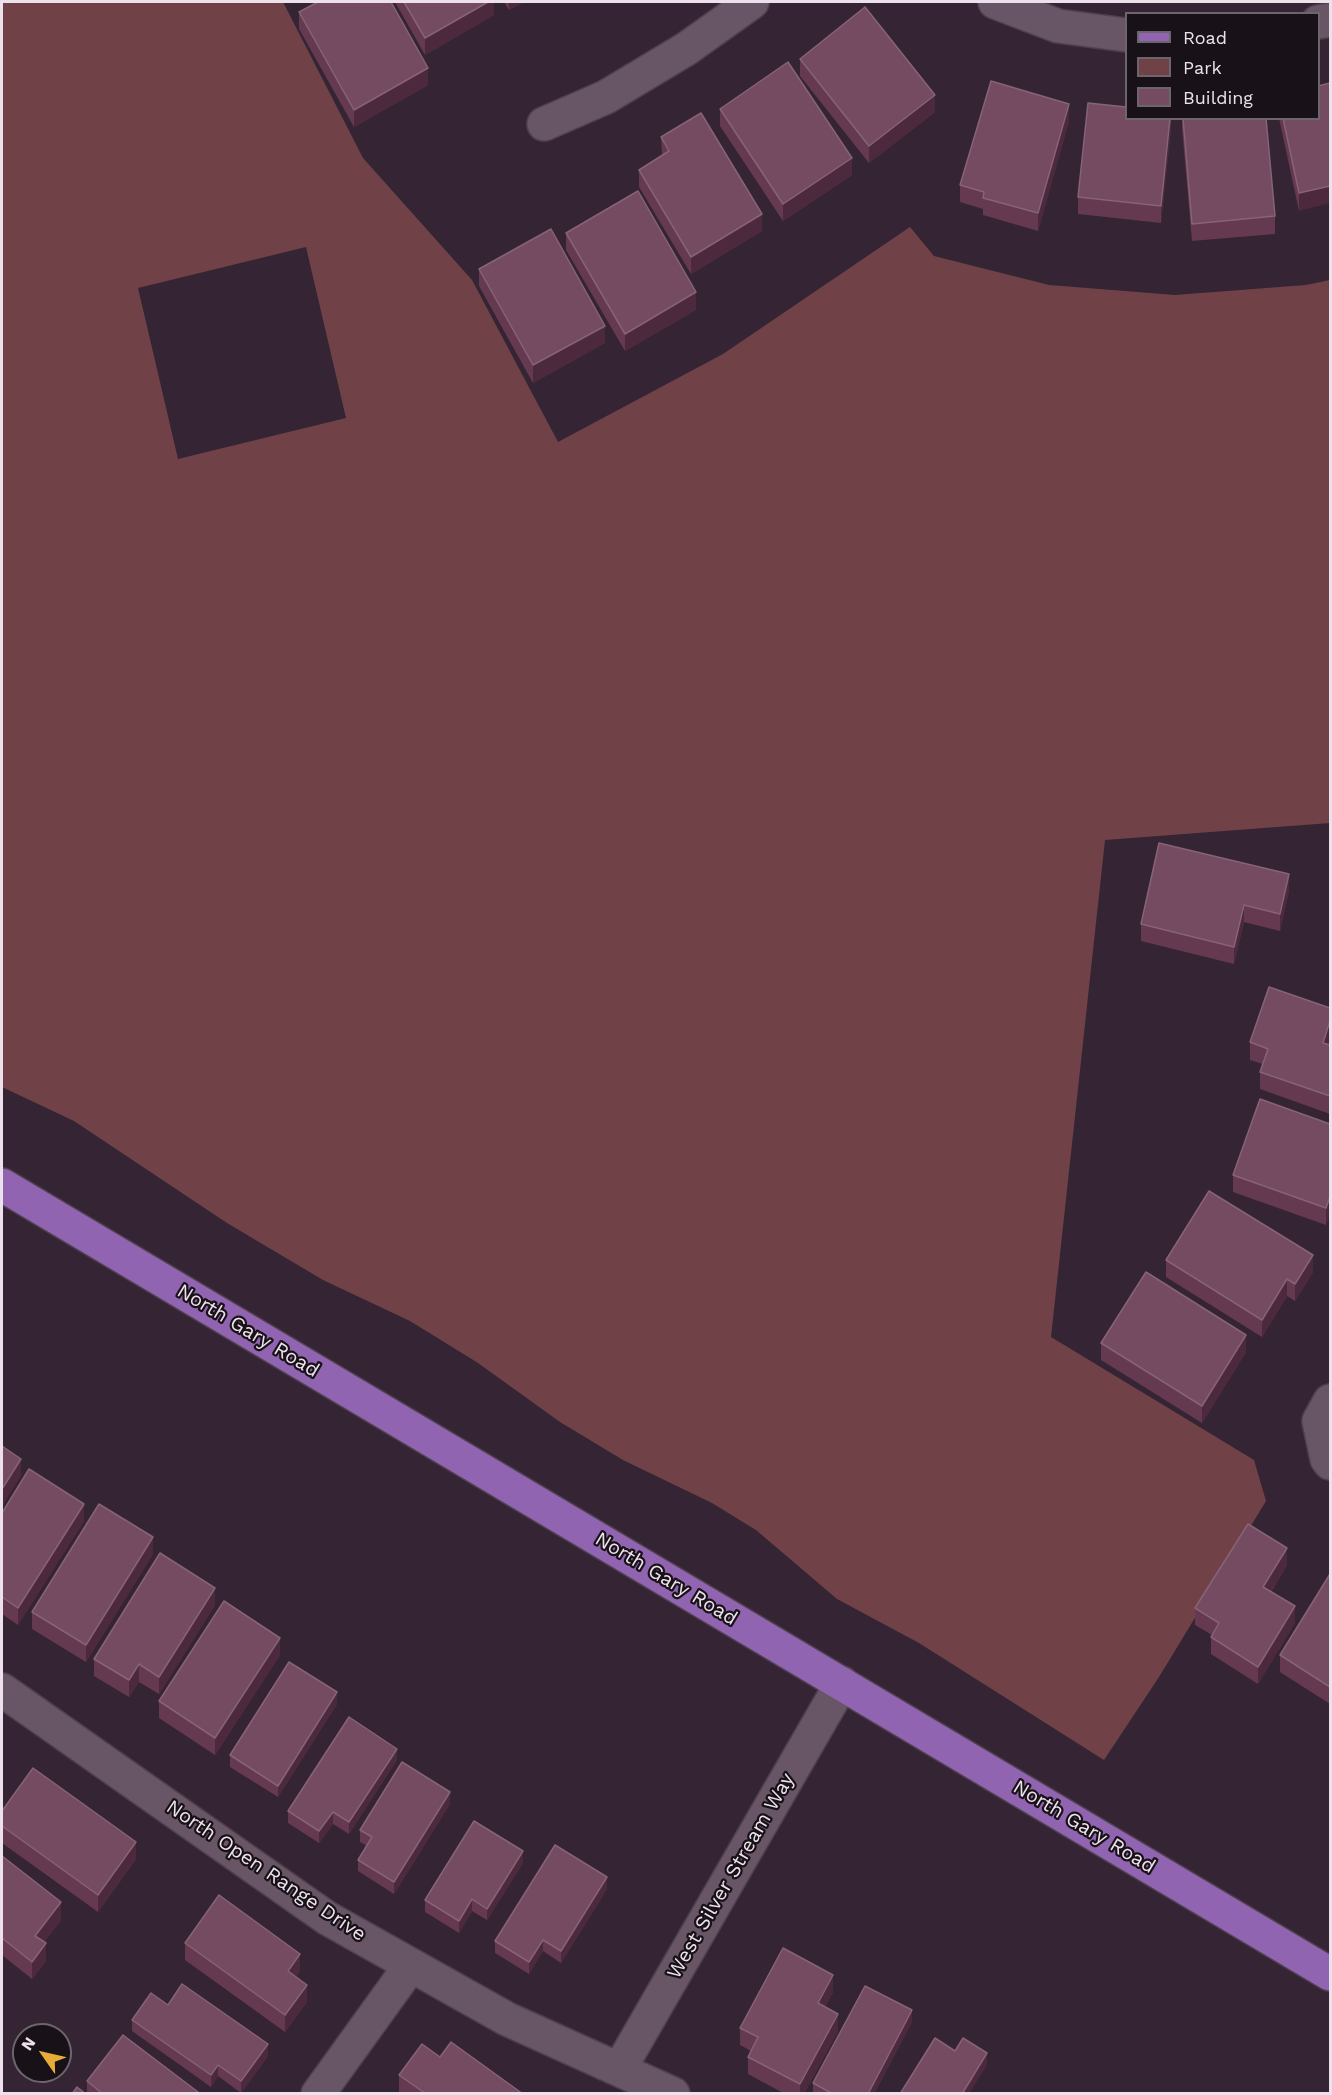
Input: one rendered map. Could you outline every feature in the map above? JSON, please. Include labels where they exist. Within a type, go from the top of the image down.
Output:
[{"type":"main road","name":"North Gary Road","points":[[2,1185],[1330,1974]]},
{"type":"street","points":[[544,124],[606,97],[686,49],[752,2]]},
{"type":"street","points":[[995,2],[1058,26],[1125,35]]},
{"type":"street","points":[[1329,1461],[1319,1420],[1330,1401]]},
{"type":"street","name":"West Silver Stream Way","points":[[620,2068],[842,1683]]},
{"type":"street","name":"North Open Range Drive","points":[[4,1695],[327,1918],[507,2019],[620,2068],[673,2094]]},
{"type":"street","points":[[318,2094],[411,1965]]},
{"type":"green space","points":[[2,2],[283,2],[363,158],[472,280],[558,442],[723,354],[910,227],[934,256],[1049,285],[1175,295],[1306,285],[1330,280],[1330,823],[1105,840],[1051,1337],[1254,1460],[1266,1501],[1159,1677],[1104,1760],[919,1643],[837,1599],[756,1530],[712,1503],[623,1460],[560,1422],[478,1363],[410,1321],[323,1280],[227,1223],[74,1121],[2,1087]],"holes":[[[306,247],[346,418],[178,459],[138,288]]]},
{"type":"building","points":[[318,2],[391,2],[428,68],[354,110],[299,12]]},
{"type":"building","points":[[404,2],[488,2],[425,38]]},
{"type":"building","points":[[865,7],[935,95],[869,146],[800,59]]},
{"type":"building","points":[[788,62],[852,158],[783,204],[720,109]]},
{"type":"building","points":[[991,81],[1069,104],[1038,213],[983,198],[984,192],[960,185]]},
{"type":"building","points":[[1330,83],[1330,186],[1299,193],[1283,120],[1320,120],[1320,86]]},
{"type":"building","points":[[1088,103],[1125,107],[1125,120],[1170,120],[1161,206],[1078,197]]},
{"type":"building","points":[[701,113],[762,214],[691,257],[639,170],[669,151],[661,137]]},
{"type":"building","points":[[1183,120],[1266,120],[1275,216],[1192,224]]},
{"type":"building","points":[[638,191],[696,292],[625,334],[566,233]]},
{"type":"building","points":[[551,229],[605,326],[533,365],[479,269]]},
{"type":"building","points":[[1159,843],[1289,874],[1280,914],[1244,905],[1234,947],[1141,924]]},
{"type":"building","points":[[1269,987],[1330,1008],[1330,1021],[1323,1043],[1330,1045],[1330,1096],[1260,1072],[1268,1049],[1250,1042]]},
{"type":"building","points":[[1260,1099],[1330,1124],[1330,1197],[1326,1208],[1233,1175]]},
{"type":"building","points":[[1209,1191],[1313,1255],[1295,1284],[1287,1279],[1262,1320],[1166,1260]]},
{"type":"building","points":[[1146,1272],[1246,1335],[1202,1406],[1101,1343]]},
{"type":"building","points":[[2,1446],[21,1459],[2,1489]]},
{"type":"building","points":[[29,1469],[84,1504],[18,1608],[2,1597],[2,1513]]},
{"type":"building","points":[[99,1504],[153,1537],[86,1645],[32,1612]]},
{"type":"building","points":[[1248,1524],[1287,1548],[1263,1587],[1295,1606],[1258,1667],[1211,1637],[1219,1623],[1195,1608]]},
{"type":"building","points":[[160,1553],[215,1588],[159,1677],[139,1664],[129,1680],[94,1659]]},
{"type":"building","points":[[1330,1574],[1330,1687],[1280,1655]]},
{"type":"building","points":[[224,1601],[280,1638],[215,1738],[159,1701]]},
{"type":"building","points":[[289,1662],[337,1692],[278,1786],[230,1755]]},
{"type":"building","points":[[349,1717],[397,1749],[349,1822],[333,1812],[319,1831],[288,1811]]},
{"type":"building","points":[[402,1762],[450,1792],[394,1882],[358,1860],[372,1837],[360,1830]]},
{"type":"building","points":[[33,1768],[136,1842],[98,1895],[2,1826],[2,1811]]},
{"type":"building","points":[[474,1821],[523,1851],[487,1909],[472,1899],[459,1921],[425,1900]]},
{"type":"building","points":[[555,1845],[607,1877],[561,1951],[543,1940],[529,1962],[495,1941]]},
{"type":"building","points":[[2,1856],[61,1902],[35,1936],[46,1943],[32,1962],[2,1938]]},
{"type":"building","points":[[219,1895],[300,1954],[288,1971],[307,1985],[285,2015],[185,1943]]},
{"type":"building","points":[[783,1948],[833,1975],[818,2003],[838,2014],[800,2084],[748,2057],[758,2037],[740,2028]]},
{"type":"building","points":[[182,1984],[268,2044],[241,2081],[218,2065],[211,2075],[132,2020],[151,1993],[168,2005]]},
{"type":"building","points":[[865,1986],[912,2010],[868,2094],[833,2094],[813,2083]]},
{"type":"building","points":[[123,2035],[198,2092],[197,2094],[103,2094],[87,2081]]},
{"type":"building","points":[[935,2038],[955,2051],[963,2038],[987,2053],[962,2094],[900,2094]]},
{"type":"building","points":[[451,2042],[523,2094],[426,2094],[399,2075],[422,2044],[440,2057]]},
{"type":"building","points":[[77,2087],[86,2094],[72,2094]]}]
